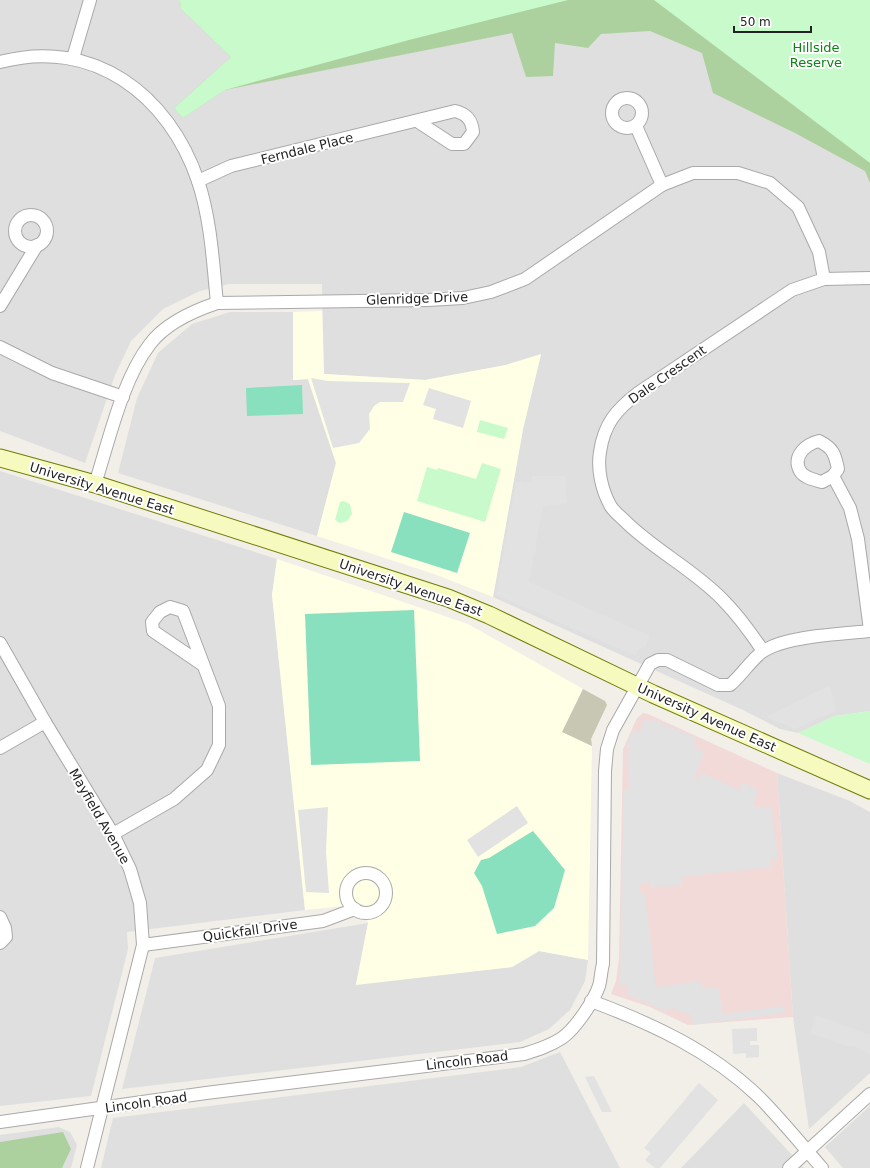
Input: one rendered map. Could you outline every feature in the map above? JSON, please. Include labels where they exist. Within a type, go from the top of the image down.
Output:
[{"type":"main road","name":"University Avenue East","points":[[0,458],[95,484],[448,598],[489,615],[638,686],[870,790]]},
{"type":"street","points":[[73,58],[90,0]]},
{"type":"street","points":[[0,62],[40,56],[73,58],[114,74],[142,93],[169,122],[185,149],[198,181],[208,225],[217,303]]},
{"type":"street","name":"Ferndale Place","points":[[198,181],[231,166],[417,121]]},
{"type":"street","points":[[636,126],[662,185]]},
{"type":"street","name":"Glenridge Drive","points":[[95,484],[130,378],[150,344],[164,330],[198,309],[217,303],[428,300],[463,298],[491,292],[525,279],[662,185],[693,174],[715,173],[738,173],[770,183],[798,208],[819,252],[824,279]]},
{"type":"street","points":[[0,306],[37,245]]},
{"type":"street","name":"Dale Crescent","points":[[763,651],[746,626],[722,598],[635,530],[611,506],[602,483],[598,462],[601,441],[609,422],[620,407],[638,393],[792,290],[824,279],[870,278]]},
{"type":"street","points":[[0,347],[52,372],[123,397]]},
{"type":"street","points":[[638,686],[650,664],[658,660],[667,660],[718,685],[730,685],[763,651],[783,644],[806,639],[870,630],[858,539],[850,508],[833,476]]},
{"type":"street","points":[[113,834],[174,799],[207,770],[219,744],[220,706],[183,611],[170,607],[160,612],[152,622],[153,631],[203,665]]},
{"type":"street","name":"Mayfield Avenue","points":[[0,643],[45,722],[113,834],[130,869],[140,903],[143,945],[87,1168]]},
{"type":"street","name":"Lincoln Road","points":[[0,1122],[206,1093],[524,1054],[544,1048],[562,1038],[572,1030],[599,986],[602,964],[605,771],[607,749],[613,730],[638,686]]},
{"type":"street","points":[[0,748],[45,722]]},
{"type":"street","name":"Quickfall Drive","points":[[143,945],[323,920],[355,910]]},
{"type":"street","points":[[0,917],[5,928],[6,937],[0,943]]},
{"type":"street","points":[[591,1001],[657,1027],[712,1059],[759,1098],[822,1168]]},
{"type":"street","points":[[789,1168],[870,1094]]},
{"type":"shaded area","points":[[0,0],[180,0],[181,9],[231,57],[175,108],[183,118],[225,90],[409,40],[654,0],[870,163],[870,711],[835,716],[798,733],[780,729],[745,711],[493,597],[523,429],[541,355],[506,365],[425,380],[324,374],[322,284],[229,284],[200,291],[163,309],[131,341],[115,375],[85,463],[0,431]]},
{"type":"shaded area","points":[[322,311],[324,374],[425,380],[506,365],[541,354],[523,429],[493,597],[434,574],[317,536],[336,463],[308,379],[293,380],[293,312]]},
{"type":"shaded area","points":[[230,312],[293,312],[293,380],[308,379],[336,463],[317,536],[118,473],[137,398],[158,353],[192,324]]},
{"type":"shaded area","points":[[311,378],[328,381],[410,383],[403,402],[380,402],[374,406],[369,414],[370,429],[359,443],[333,448]]},
{"type":"shaded area","points":[[429,388],[471,401],[463,428],[433,419],[436,409],[423,405]]},
{"type":"shaded area","points":[[0,471],[277,559],[272,595],[305,910],[127,932],[128,949],[91,1096],[0,1106]]},
{"type":"shaded area","points":[[532,476],[565,476],[567,503],[543,506],[529,582],[650,636],[645,647],[639,649],[636,656],[496,595],[516,481],[531,483]]},
{"type":"shaded area","points":[[277,559],[468,624],[583,689],[563,732],[592,746],[588,960],[539,951],[512,967],[356,985],[368,923],[363,904],[305,910],[272,595]]},
{"type":"shaded area","points":[[830,685],[836,711],[795,729],[766,717]]},
{"type":"shaded area","points":[[583,689],[605,701],[607,705],[591,739],[592,746],[562,732]]},
{"type":"shaded area","points":[[643,713],[777,773],[793,1017],[688,1025],[650,1007],[611,994],[616,981],[619,958],[623,749],[637,718]]},
{"type":"shaded area","points":[[644,719],[651,722],[652,719],[696,738],[694,746],[704,753],[694,778],[698,780],[701,772],[740,790],[742,782],[758,790],[753,805],[761,808],[771,808],[778,859],[770,859],[771,867],[681,877],[682,886],[650,887],[649,881],[639,884],[639,893],[645,893],[656,987],[701,981],[703,989],[718,987],[723,1014],[783,1006],[786,1013],[693,1025],[692,1016],[671,1008],[667,1012],[626,994],[629,986],[620,985],[624,789],[629,789],[628,754],[631,749],[626,746],[633,730],[640,732]]},
{"type":"shaded area","points":[[777,773],[850,801],[870,812],[870,1073],[809,1129],[793,1017]]},
{"type":"shaded area","points":[[517,806],[528,823],[478,857],[467,840]]},
{"type":"shaded area","points":[[328,807],[326,852],[329,893],[306,892],[298,810]]},
{"type":"shaded area","points":[[368,923],[356,984],[512,967],[539,951],[588,960],[585,981],[570,1010],[549,1029],[520,1042],[122,1089],[155,958]]},
{"type":"shaded area","points":[[816,1015],[870,1035],[870,1055],[854,1046],[850,1047],[810,1033]]},
{"type":"shaded area","points":[[757,1028],[757,1041],[750,1041],[750,1045],[759,1045],[759,1057],[746,1058],[746,1053],[733,1054],[732,1029]]},
{"type":"shaded area","points":[[560,1052],[620,1168],[101,1168],[113,1118],[521,1067]]},
{"type":"shaded area","points":[[594,1076],[612,1112],[602,1112],[585,1077]]},
{"type":"shaded area","points":[[699,1083],[718,1100],[660,1168],[655,1168],[645,1160],[651,1153],[644,1148]]},
{"type":"shaded area","points":[[744,1103],[804,1168],[681,1168]]},
{"type":"shaded area","points":[[870,1106],[870,1168],[843,1168],[825,1147]]},
{"type":"shaded area","points":[[59,1127],[70,1132],[77,1145],[71,1168],[0,1168],[0,1135]]},
{"type":"green space","points":[[180,0],[870,0],[870,183],[865,171],[795,133],[713,93],[702,53],[650,31],[601,34],[588,48],[555,43],[553,76],[526,77],[512,33],[225,90],[183,118],[174,108],[231,57],[181,9]]},
{"type":"green space","points":[[180,0],[568,0],[409,40],[225,90],[183,118],[174,108],[231,57],[181,9]]},
{"type":"green space","name":"Hillside Reserve","points":[[654,0],[870,0],[870,163]]},
{"type":"green space","points":[[302,385],[303,414],[247,416],[246,388]]},
{"type":"green space","points":[[480,420],[508,428],[504,439],[477,432]]},
{"type":"green space","points":[[482,463],[501,469],[485,522],[417,501],[427,467],[437,470],[438,468],[476,479]]},
{"type":"green space","points":[[343,501],[350,504],[352,514],[347,521],[340,523],[335,520],[340,502]]},
{"type":"green space","points":[[404,512],[470,533],[457,573],[391,552]]},
{"type":"green space","points":[[414,610],[420,761],[311,765],[305,614]]},
{"type":"green space","points":[[870,711],[870,764],[798,733],[835,716]]},
{"type":"green space","points":[[533,831],[565,870],[554,908],[535,926],[497,934],[482,886],[474,873],[481,860],[489,858]]},
{"type":"green space","points":[[63,1132],[71,1149],[62,1168],[0,1168],[0,1142]]}]
